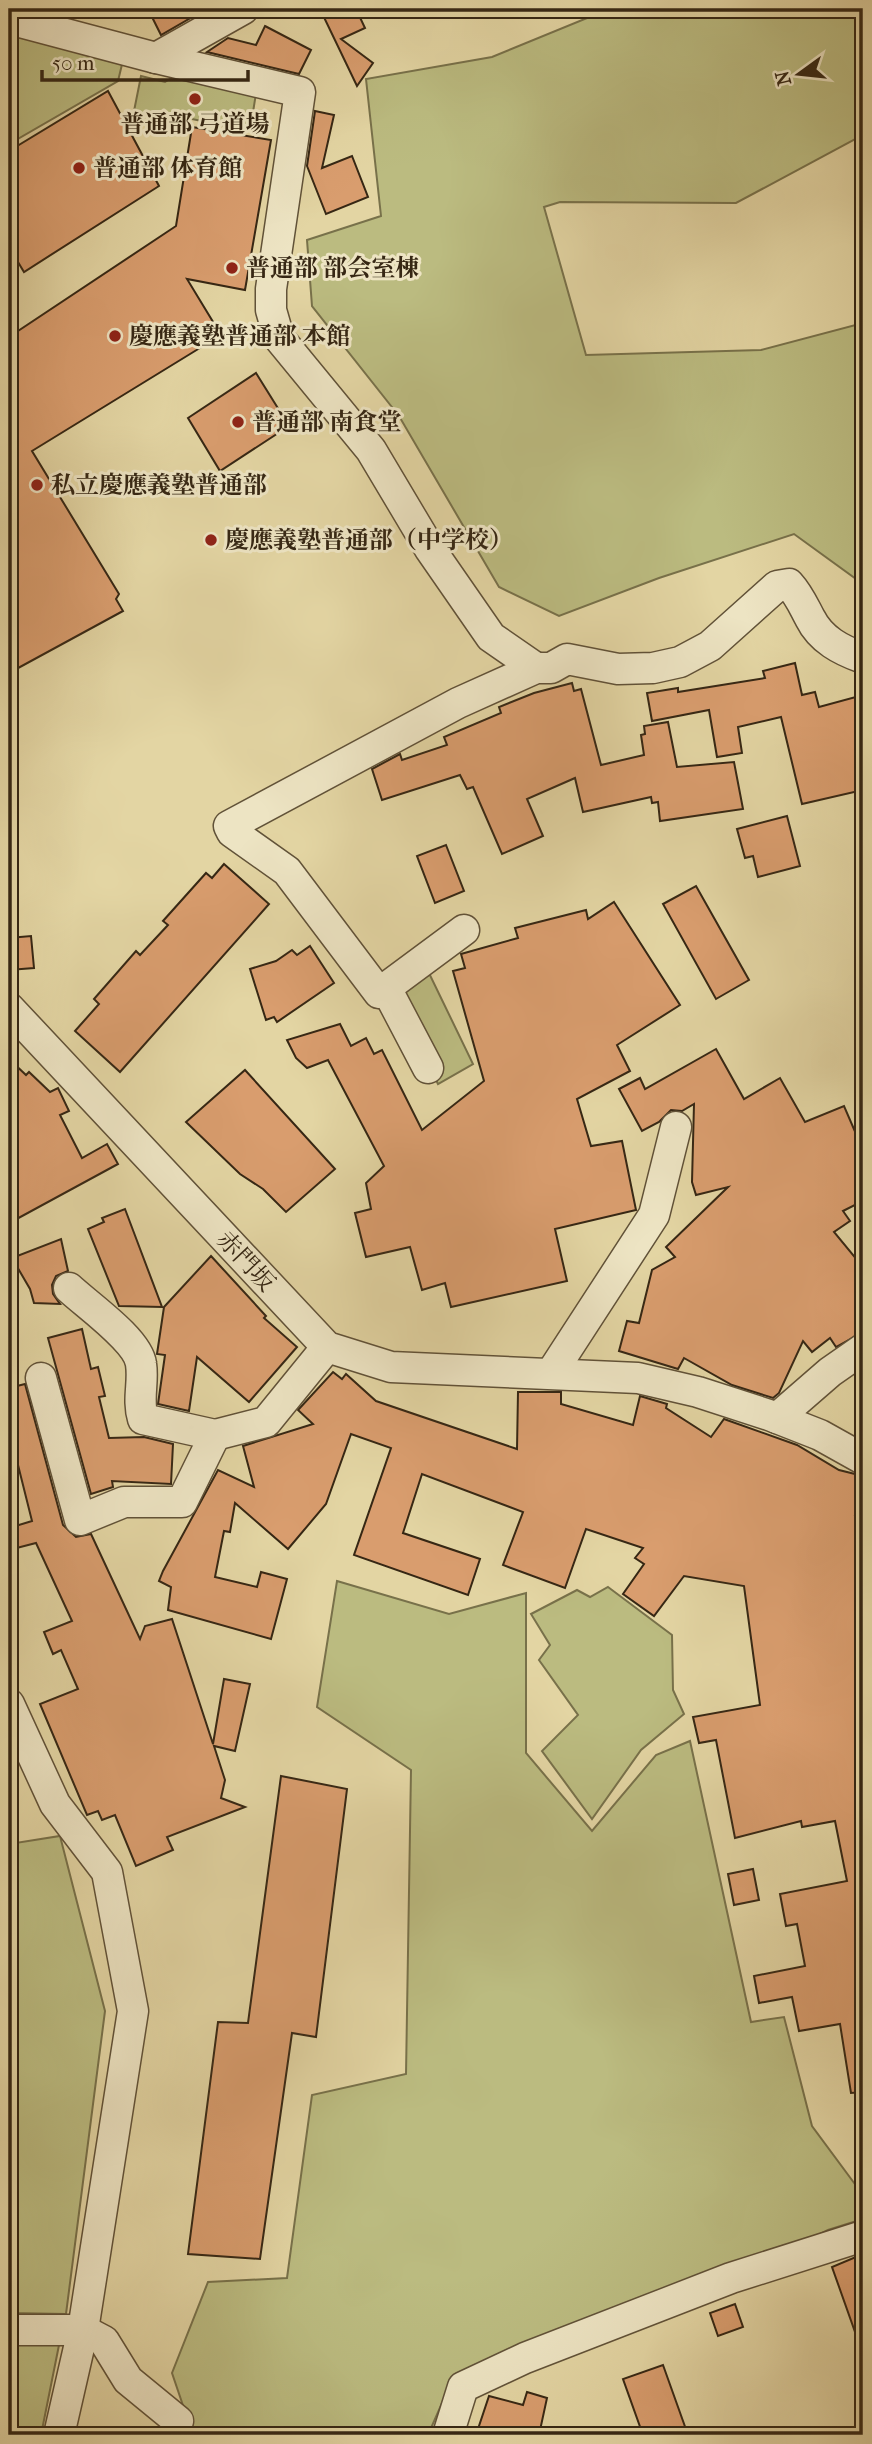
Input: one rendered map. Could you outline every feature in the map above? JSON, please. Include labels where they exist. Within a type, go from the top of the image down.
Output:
[{"type":"street","points":[[156,58],[243,9]]},
{"type":"street","points":[[9,19],[300,92],[271,289],[271,310],[279,338],[371,450],[430,548],[491,637],[536,668]]},
{"type":"street","points":[[464,930],[379,993],[287,871],[232,832],[229,826],[458,703],[536,668],[551,668],[567,659],[618,669],[653,668],[680,662],[710,646],[777,586],[789,584],[799,594],[811,621],[824,637],[838,648],[863,659]]},
{"type":"street","points":[[386,988],[428,1068]]},
{"type":"street","name":"赤門坂","points":[[9,1008],[327,1347],[391,1367],[552,1372],[638,1378],[698,1391],[777,1418],[820,1435],[863,1460]]},
{"type":"street","points":[[552,1372],[654,1215],[676,1127]]},
{"type":"street","points":[[69,1288],[134,1346],[141,1363],[138,1403],[143,1419],[215,1436],[266,1422],[327,1347]]},
{"type":"street","points":[[777,1418],[830,1372],[863,1349]]},
{"type":"street","points":[[41,1378],[80,1520],[124,1502],[182,1502],[215,1436]]},
{"type":"street","points":[[9,1704],[55,1804],[107,1872],[133,2011],[83,2330],[59,2435]]},
{"type":"street","points":[[448,2435],[463,2386],[525,2358],[731,2278],[863,2236]]},
{"type":"street","points":[[9,2330],[83,2330],[104,2341],[128,2380],[178,2421],[174,2435]]},
{"type":"green space","points":[[609,9],[863,9],[863,135],[736,203],[560,202],[544,207],[586,355],[761,350],[863,323],[863,584],[794,534],[659,578],[559,616],[499,587],[399,416],[312,306],[307,240],[381,216],[366,79],[492,57]]},
{"type":"green space","points":[[9,28],[124,56],[118,81],[9,144]]},
{"type":"green space","name":"普通部 弓道場","points":[[184,70],[257,87],[250,131],[168,114],[159,118],[134,111],[141,76],[165,82]]},
{"type":"green space","points":[[427,969],[473,1064],[438,1084],[394,992]]},
{"type":"green space","points":[[337,1581],[449,1614],[526,1593],[526,1753],[592,1831],[656,1755],[690,1741],[751,2022],[784,2017],[812,2126],[863,2195],[863,2219],[828,2230],[731,2278],[446,2394],[428,2435],[193,2435],[172,2373],[208,2282],[287,2278],[312,2095],[406,2074],[411,1770],[317,1707]]},
{"type":"green space","points":[[608,1587],[672,1635],[673,1690],[684,1714],[641,1750],[592,1819],[542,1751],[578,1715],[539,1660],[550,1645],[531,1614],[577,1590],[590,1597]]},
{"type":"green space","points":[[60,1836],[105,2011],[66,2314],[9,2313],[9,1844]]},
{"type":"green space","points":[[51,2338],[59,2345],[41,2435],[9,2435],[9,2342]]},
{"type":"building","points":[[148,9],[206,9],[161,35]]},
{"type":"building","points":[[320,9],[356,9],[365,28],[341,39],[373,63],[357,86]]},
{"type":"building","points":[[265,26],[311,50],[299,74],[207,52],[228,38],[256,45]]},
{"type":"building","name":"普通部 体育館","points":[[108,91],[159,186],[24,272],[9,247],[9,151]]},
{"type":"building","points":[[315,111],[334,115],[322,168],[352,156],[368,197],[326,214],[307,166]]},
{"type":"building","points":[[192,127],[271,140],[245,290],[187,279],[221,335],[32,451],[119,594],[116,599],[123,611],[9,673],[9,337],[176,226]]},
{"type":"building","name":"普通部 南食堂","points":[[256,373],[289,426],[220,471],[188,418]]},
{"type":"building","points":[[795,663],[802,695],[815,692],[819,707],[863,695],[863,790],[802,804],[781,717],[738,727],[742,753],[717,757],[709,710],[652,721],[647,693],[678,688],[678,692],[765,678],[763,671]]},
{"type":"building","points":[[572,683],[574,691],[581,689],[601,765],[644,755],[641,735],[645,734],[644,726],[668,722],[677,767],[734,762],[743,809],[660,821],[658,802],[652,803],[651,797],[583,812],[575,778],[527,799],[543,836],[502,854],[473,787],[467,789],[460,775],[382,800],[372,769],[400,754],[402,760],[447,745],[444,737],[501,713],[499,707],[534,693]]},
{"type":"building","points":[[787,816],[800,866],[758,877],[753,856],[745,858],[737,829]]},
{"type":"building","points":[[446,845],[464,891],[435,903],[417,856]]},
{"type":"building","points":[[224,864],[269,904],[120,1072],[75,1031],[99,1004],[94,999],[136,951],[140,955],[168,925],[163,921],[206,873],[212,878]]},
{"type":"building","points":[[696,886],[749,980],[716,999],[663,904]]},
{"type":"building","points":[[614,902],[680,1005],[617,1045],[630,1071],[577,1099],[591,1146],[622,1141],[636,1210],[555,1229],[567,1281],[451,1307],[445,1283],[422,1290],[410,1247],[366,1257],[355,1213],[371,1209],[366,1183],[384,1166],[328,1060],[307,1068],[296,1058],[287,1040],[340,1024],[351,1046],[366,1038],[374,1054],[382,1050],[422,1130],[484,1081],[453,971],[465,968],[461,954],[518,938],[515,928],[586,910],[588,919]]},
{"type":"building","points":[[31,936],[34,968],[9,970],[9,938]]},
{"type":"building","points":[[310,946],[334,983],[277,1022],[274,1017],[266,1020],[250,969],[276,961],[292,950],[297,955]]},
{"type":"building","points":[[716,1049],[744,1099],[780,1078],[805,1122],[844,1106],[863,1150],[863,1201],[843,1211],[850,1221],[834,1232],[863,1267],[863,1332],[836,1347],[830,1338],[812,1352],[803,1341],[779,1393],[773,1398],[732,1385],[684,1358],[678,1369],[619,1351],[627,1321],[639,1323],[652,1270],[675,1257],[666,1247],[728,1187],[696,1195],[692,1182],[694,1104],[682,1111],[671,1110],[659,1122],[642,1131],[619,1089],[640,1078],[645,1089]]},
{"type":"building","points":[[9,1059],[26,1075],[29,1072],[50,1092],[58,1088],[69,1111],[60,1115],[82,1158],[107,1144],[118,1164],[13,1221],[13,1193],[9,1189]]},
{"type":"building","points":[[245,1070],[335,1169],[286,1212],[263,1189],[240,1174],[186,1122]]},
{"type":"building","points":[[125,1209],[162,1307],[119,1306],[88,1229],[104,1222],[102,1218]]},
{"type":"building","points":[[61,1239],[68,1271],[56,1276],[52,1285],[53,1294],[60,1304],[34,1303],[30,1289],[12,1258]]},
{"type":"building","points":[[211,1256],[266,1316],[264,1318],[297,1347],[249,1402],[197,1357],[189,1411],[158,1404],[165,1355],[157,1354],[164,1307]]},
{"type":"building","points":[[82,1329],[91,1369],[98,1367],[105,1396],[99,1397],[109,1438],[144,1437],[173,1444],[171,1484],[112,1481],[113,1487],[91,1494],[48,1338]]},
{"type":"building","points":[[333,1372],[342,1379],[346,1374],[376,1401],[517,1449],[518,1392],[561,1392],[561,1404],[633,1425],[640,1396],[667,1404],[666,1408],[711,1437],[724,1419],[797,1445],[839,1470],[863,1476],[855,1515],[863,1517],[863,2092],[851,2093],[840,2024],[799,2031],[792,1997],[759,2003],[754,1976],[805,1966],[797,1924],[786,1926],[780,1894],[847,1881],[835,1821],[802,1827],[801,1821],[735,1838],[716,1740],[699,1743],[693,1717],[760,1705],[744,1586],[684,1576],[654,1616],[623,1594],[644,1564],[635,1558],[643,1548],[586,1529],[565,1588],[503,1565],[523,1512],[422,1474],[403,1533],[480,1559],[468,1595],[354,1555],[391,1448],[351,1434],[326,1504],[288,1549],[235,1503],[230,1532],[224,1531],[215,1577],[257,1587],[261,1572],[287,1579],[271,1639],[168,1610],[171,1587],[159,1581],[218,1470],[254,1487],[243,1446],[313,1424],[298,1410]]},
{"type":"building","points":[[25,1384],[63,1525],[76,1537],[91,1534],[140,1639],[145,1626],[172,1619],[213,1744],[224,1679],[250,1684],[235,1751],[214,1746],[225,1780],[221,1798],[245,1807],[167,1837],[173,1850],[136,1866],[115,1815],[102,1820],[98,1811],[87,1815],[40,1704],[78,1689],[61,1650],[53,1654],[44,1632],[72,1621],[36,1543],[9,1550],[9,1528],[32,1521],[13,1445],[9,1446],[9,1388]]},
{"type":"building","points":[[281,1776],[347,1789],[316,2037],[292,2033],[260,2259],[188,2254],[218,2022],[248,2023]]},
{"type":"building","points":[[753,1869],[759,1900],[734,1905],[728,1874]]},
{"type":"building","points":[[863,2254],[863,2345],[860,2346],[832,2267]]},
{"type":"building","points":[[735,2304],[743,2327],[718,2336],[710,2313]]},
{"type":"building","points":[[663,2365],[688,2435],[643,2435],[623,2379]]},
{"type":"building","points":[[527,2392],[547,2398],[539,2435],[476,2435],[489,2396],[523,2405]]},
{"type":"place","name":"普通部 弓道場","points":[[195,99]]},
{"type":"place","name":"普通部 体育館","points":[[79,168]]},
{"type":"place","name":"普通部 部会室棟","points":[[232,268]]},
{"type":"place","name":"慶應義塾普通部 本館","points":[[115,336]]},
{"type":"place","name":"普通部 南食堂","points":[[238,422]]},
{"type":"place","name":"私立慶應義塾普通部","points":[[37,485]]},
{"type":"place","name":"慶應義塾普通部（中学校）","points":[[211,540]]}]
